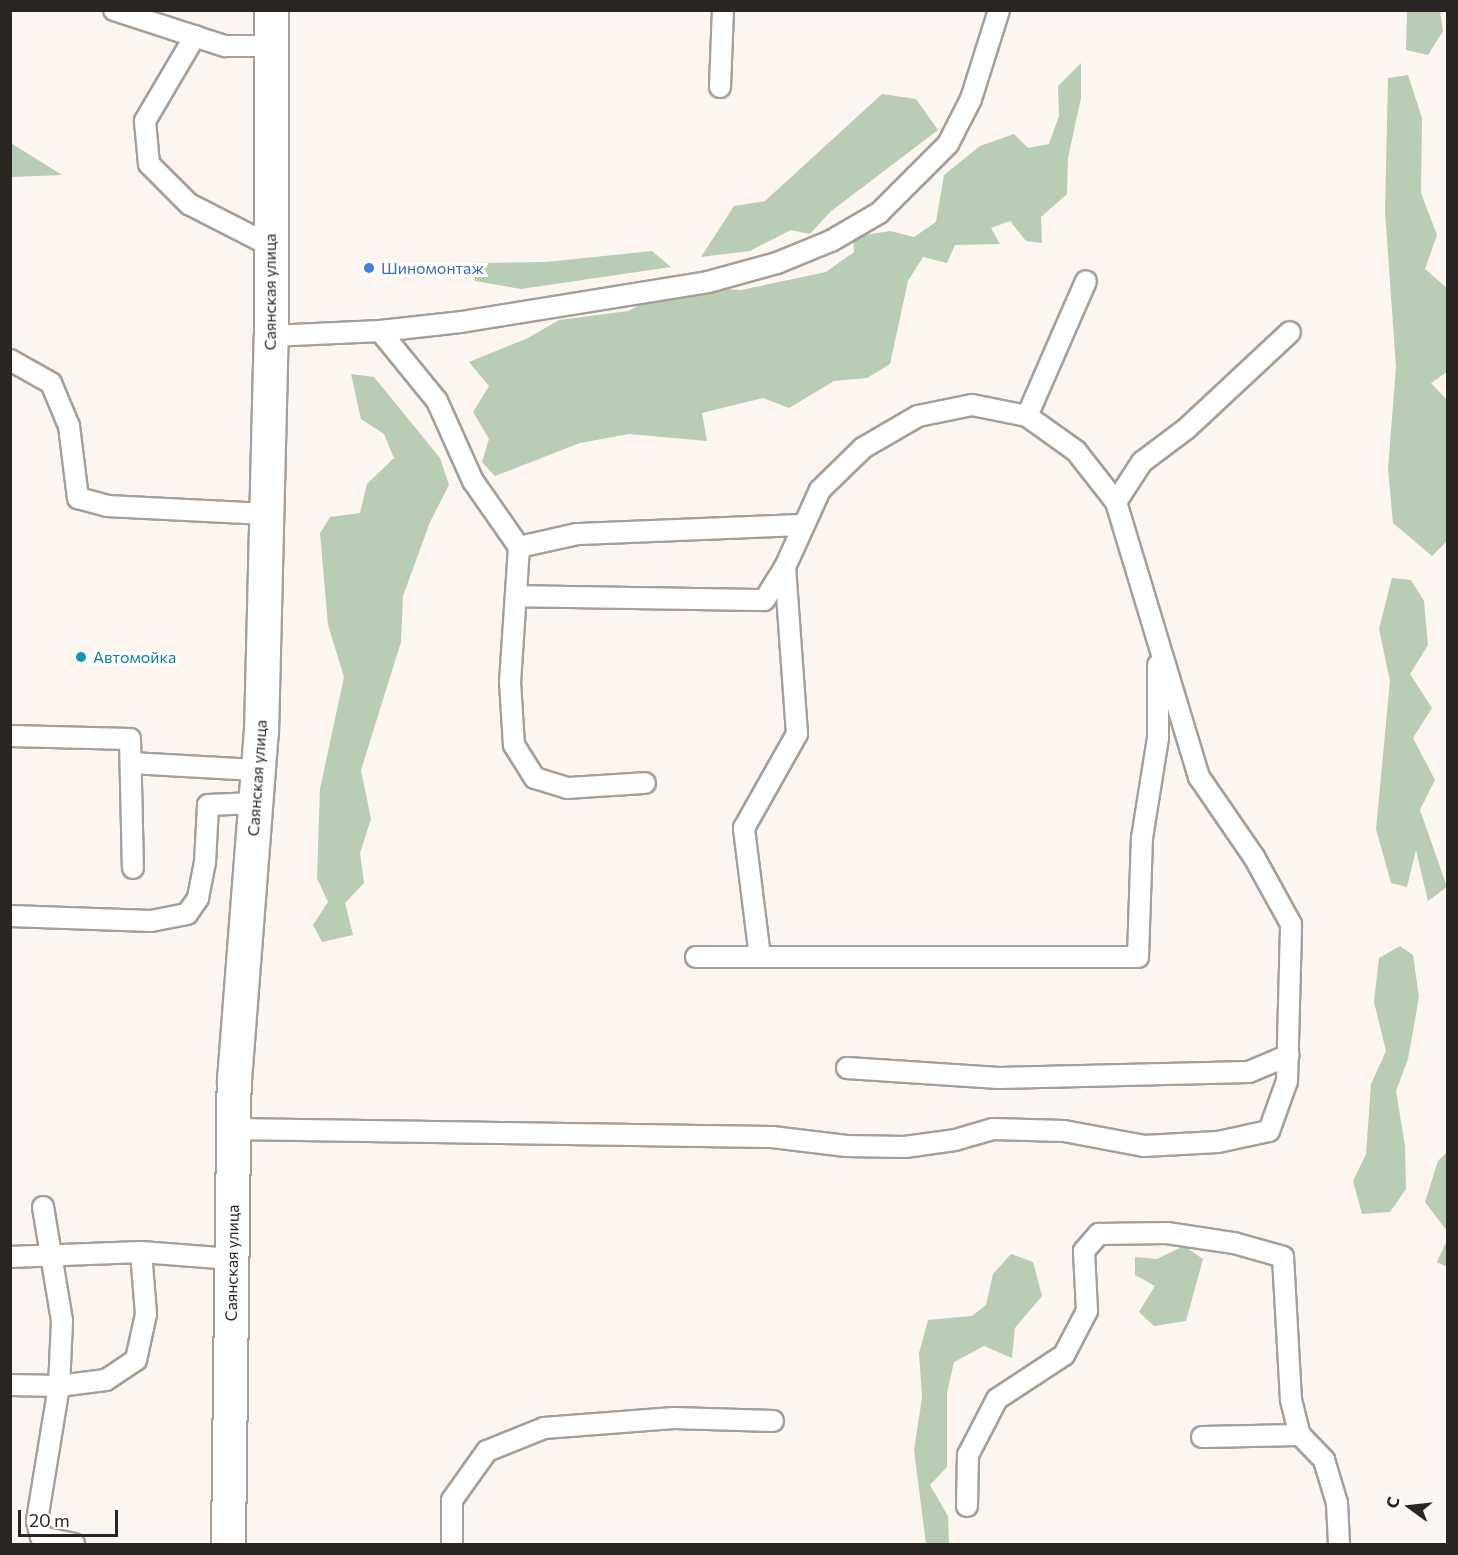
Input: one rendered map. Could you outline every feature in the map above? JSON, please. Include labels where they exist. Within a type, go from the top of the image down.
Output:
[{"type":"street","name":"Саянская улица","points":[[228,1545],[234,1129],[259,770],[271,336],[269,245],[272,46],[270,10]]},
{"type":"lane","points":[[114,10],[225,46],[272,46]]},
{"type":"lane","points":[[720,87],[723,10]]},
{"type":"lane","points":[[271,336],[380,331],[708,282],[777,263],[831,241],[879,213],[948,144],[971,99],[999,10]]},
{"type":"lane","points":[[195,36],[144,121],[148,164],[189,204],[269,245]]},
{"type":"lane","points":[[1027,416],[1086,281]]},
{"type":"lane","points":[[380,331],[437,401],[473,481],[519,547],[510,682],[514,745],[535,778],[568,788],[645,783]]},
{"type":"lane","points":[[1116,502],[1142,462],[1186,429],[1290,332]]},
{"type":"lane","points":[[10,360],[51,383],[69,426],[78,498],[107,506],[266,514]]},
{"type":"lane","points":[[234,1129],[772,1137],[846,1146],[905,1147],[955,1140],[993,1128],[1064,1131],[1144,1146],[1218,1142],[1269,1131],[1287,1081],[1291,924],[1254,857],[1199,777],[1116,502],[1076,451],[1027,416],[972,405],[918,416],[863,448],[820,490],[785,567],[764,600],[517,596]]},
{"type":"lane","points":[[519,547],[577,534],[803,525]]},
{"type":"lane","points":[[760,957],[744,828],[797,734],[785,567]]},
{"type":"lane","points":[[696,957],[1138,957],[1142,838],[1158,738],[1158,646]]},
{"type":"lane","points":[[10,736],[130,739],[133,868]]},
{"type":"lane","points":[[132,763],[259,770]]},
{"type":"lane","points":[[10,916],[151,921],[187,914],[195,907],[200,886],[208,805],[255,803]]},
{"type":"lane","points":[[847,1068],[999,1078],[1249,1072],[1289,1055]]},
{"type":"lane","points":[[43,1207],[62,1321],[59,1386],[37,1521],[41,1537],[61,1544]]},
{"type":"lane","points":[[967,1506],[968,1455],[997,1398],[1064,1355],[1087,1311],[1084,1251],[1099,1234],[1167,1233],[1234,1243],[1283,1257],[1291,1400],[1300,1435],[1324,1460],[1337,1503],[1339,1545]]},
{"type":"lane","points":[[10,1257],[141,1252],[232,1259]]},
{"type":"lane","points":[[10,1385],[59,1386],[106,1380],[136,1360],[146,1314],[141,1252]]},
{"type":"lane","points":[[452,1545],[452,1500],[487,1451],[544,1428],[674,1418],[773,1421]]},
{"type":"lane","points":[[1202,1437],[1300,1435]]},
{"type":"green space","points":[[1407,11],[1440,11],[1443,31],[1428,55],[1406,50]]},
{"type":"green space","points":[[1081,63],[1081,98],[1068,158],[1067,194],[1041,217],[1042,243],[1026,241],[1010,221],[991,228],[1000,244],[955,245],[947,263],[923,257],[908,281],[890,364],[867,378],[834,381],[789,408],[763,398],[702,413],[707,441],[629,434],[580,443],[495,476],[482,462],[489,439],[473,412],[489,386],[469,362],[528,338],[559,320],[628,311],[646,302],[713,288],[741,290],[826,272],[854,252],[853,237],[890,231],[914,237],[936,222],[944,175],[980,146],[1014,134],[1028,148],[1049,144],[1059,116],[1058,86]]},
{"type":"green space","points":[[1408,75],[1422,118],[1421,193],[1437,235],[1425,269],[1447,288],[1447,372],[1431,383],[1447,400],[1447,541],[1432,556],[1393,523],[1388,469],[1396,367],[1385,211],[1388,78]]},
{"type":"green space","points":[[882,94],[916,99],[938,130],[830,212],[810,234],[791,230],[750,251],[701,257],[734,206],[765,201]]},
{"type":"green space","points":[[11,143],[62,175],[11,177]]},
{"type":"green space","points":[[652,251],[671,267],[521,289],[475,281],[473,263],[546,262]]},
{"type":"green space","points":[[351,374],[374,377],[440,458],[449,485],[430,522],[403,596],[401,642],[361,770],[371,819],[360,853],[364,883],[345,903],[353,935],[322,942],[313,925],[328,902],[317,878],[320,789],[344,677],[328,625],[320,533],[330,517],[360,513],[367,484],[394,458],[384,434],[361,419]]},
{"type":"green space","points":[[1392,578],[1411,580],[1424,601],[1428,645],[1410,674],[1432,708],[1413,738],[1435,780],[1420,810],[1447,887],[1428,901],[1416,850],[1407,887],[1391,883],[1376,829],[1390,681],[1379,629]]},
{"type":"green space","points":[[1400,946],[1413,955],[1419,997],[1408,1059],[1396,1091],[1405,1146],[1406,1189],[1390,1212],[1362,1214],[1353,1181],[1366,1154],[1371,1084],[1386,1051],[1374,1002],[1379,958]]},
{"type":"green space","points":[[1447,1152],[1447,1231],[1425,1202],[1438,1161]]},
{"type":"green space","points":[[1447,1240],[1447,1267],[1437,1262]]},
{"type":"green space","points":[[1184,1246],[1203,1259],[1186,1321],[1154,1326],[1139,1312],[1155,1286],[1135,1275],[1135,1257],[1157,1259]]},
{"type":"green space","points":[[1011,1254],[1033,1262],[1042,1296],[1015,1328],[1012,1358],[984,1346],[954,1362],[947,1393],[947,1467],[930,1485],[948,1516],[949,1544],[926,1544],[914,1450],[922,1398],[919,1353],[928,1320],[972,1316],[986,1305],[993,1274]]},
{"type":"place","name":"Шиномонтаж","points":[[369,268]]},
{"type":"place","name":"Автомойка","points":[[81,657]]}]
